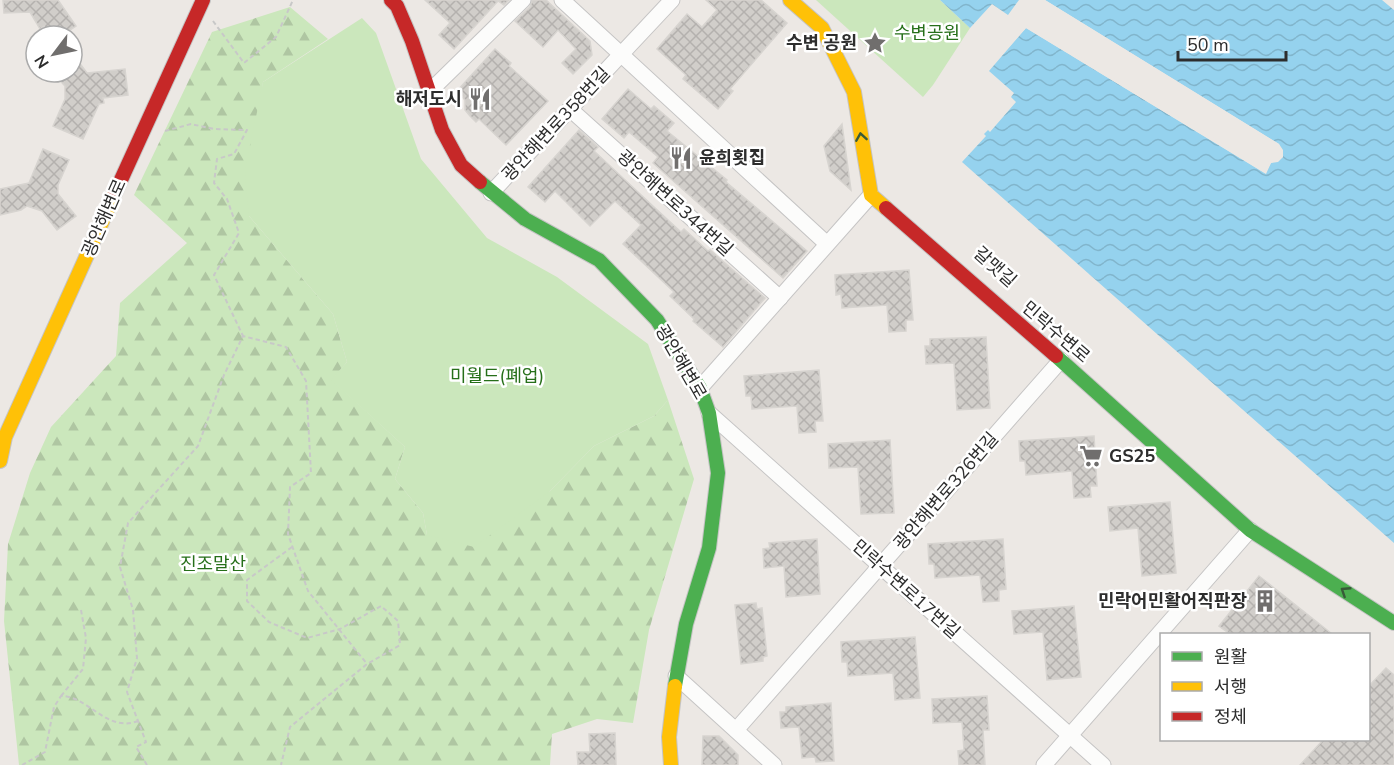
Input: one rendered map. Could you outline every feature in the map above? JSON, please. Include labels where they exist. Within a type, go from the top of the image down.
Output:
[{"type":"main road","name":"광안해변로","points":[[392,0],[397,6],[412,41],[442,130],[461,165],[491,193],[525,219],[599,260],[657,320],[700,388],[709,413],[718,472],[709,548],[686,624],[676,676],[669,737],[671,765]]},
{"type":"main road","points":[[790,0],[822,28],[854,92],[871,195]]},
{"type":"main road","name":"광안해변로","points":[[0,461],[2,436],[141,136],[198,2]]},
{"type":"main road","name":"민락수변로","points":[[871,195],[1061,360],[1250,530],[1394,623]]},
{"type":"street","points":[[430,92],[523,0]]},
{"type":"street","name":"광안해변로358번길","points":[[562,0],[621,54]]},
{"type":"street","name":"광안해변로358번길","points":[[491,193],[672,0]]},
{"type":"street","points":[[621,54],[828,244]]},
{"type":"street","name":"광안해변로344번길","points":[[570,109],[780,298]]},
{"type":"street","points":[[700,388],[871,195]]},
{"type":"street","name":"광안해변로326번길","points":[[736,730],[1061,360]]},
{"type":"street","name":"민락수변로17번길","points":[[709,413],[1103,765]]},
{"type":"street","points":[[1044,765],[1250,530]]},
{"type":"street","points":[[676,676],[774,765]]},
{"type":"path","points":[[198,2],[244,63],[276,37],[293,0]]},
{"type":"path","points":[[141,136],[191,124],[214,129],[247,130],[234,154],[217,159],[214,183],[227,199],[239,233],[214,274],[243,336]]},
{"type":"path","points":[[243,336],[286,346],[306,381],[311,472],[290,487],[288,534],[308,591],[367,664]]},
{"type":"path","points":[[147,765],[136,747],[146,742],[127,692],[137,658],[133,610],[120,567],[128,523],[198,446],[224,375],[243,336]]},
{"type":"path","points":[[281,765],[290,727],[367,664],[400,645],[398,621],[381,606],[340,629],[308,638],[269,622],[247,601],[247,580],[292,546]]},
{"type":"path","points":[[22,765],[45,752],[54,707],[83,669],[86,638],[81,610]]},
{"type":"path","points":[[61,696],[74,696],[110,721],[129,724],[138,721]]},
{"type":"green space","name":"수변공원","points":[[816,0],[940,0],[970,28],[923,97]]},
{"type":"green space","name":"진조말산","points":[[290,7],[328,39],[263,82],[249,216],[333,314],[347,362],[332,380],[405,447],[395,479],[423,513],[427,535],[550,491],[594,446],[654,416],[668,400],[694,479],[649,630],[633,723],[597,719],[552,734],[550,765],[19,765],[4,621],[8,544],[30,473],[51,427],[116,356],[120,303],[187,243],[134,195],[212,32]]},
{"type":"green space","name":"미월드(폐업)","points":[[362,18],[376,33],[421,159],[487,238],[557,277],[648,344],[668,400],[654,416],[594,446],[550,491],[474,547],[427,535],[423,513],[395,479],[405,447],[331,380],[347,362],[333,314],[249,216],[245,172],[263,82]]},
{"type":"water","points":[[940,0],[1019,0],[1008,15],[992,4],[970,28]]},
{"type":"water","points":[[1045,0],[1382,0],[1394,10],[1394,543],[962,162],[986,136],[984,134],[988,130],[990,132],[1016,102],[1011,97],[1014,93],[989,71],[1026,28],[1265,173],[1271,163],[1283,157],[1279,144]]},
{"type":"pier","points":[[1042,0],[1279,144],[1283,150],[1283,157],[1278,162],[1271,163],[1266,174],[1026,28],[1001,56],[999,54],[1027,25],[1265,169],[1269,160],[1276,159],[1280,155],[1278,147]]},
{"type":"building","points":[[3,0],[58,0],[75,24],[37,24],[30,12],[4,13]]},
{"type":"building","points":[[425,0],[509,0],[504,5],[498,1],[454,49],[439,35],[450,23]]},
{"type":"building","points":[[532,0],[546,0],[590,41],[592,55],[573,74],[562,63],[576,49],[558,30],[543,47],[515,21],[530,7]]},
{"type":"building","points":[[706,0],[761,0],[787,23],[730,89],[733,91],[718,109],[683,79],[686,75],[657,49],[687,14],[702,27],[717,10]]},
{"type":"building","points":[[495,49],[511,63],[509,66],[548,101],[506,145],[479,119],[476,122],[470,116],[465,110],[465,100],[457,91]]},
{"type":"building","points":[[84,69],[87,73],[125,69],[128,95],[103,98],[104,103],[99,104],[83,139],[53,126],[65,99],[63,84],[84,84]]},
{"type":"building","points":[[628,89],[651,109],[654,106],[674,123],[667,131],[727,180],[726,182],[807,251],[783,278],[653,163],[658,157],[629,132],[624,138],[602,119]]},
{"type":"building","points":[[842,124],[851,190],[830,171],[824,146]]},
{"type":"building","points":[[579,130],[598,147],[594,151],[681,232],[684,229],[765,298],[723,347],[693,321],[694,319],[670,296],[674,292],[623,244],[641,225],[615,201],[590,226],[555,191],[545,202],[528,187]]},
{"type":"building","points":[[43,149],[69,160],[58,185],[58,194],[76,216],[57,230],[42,211],[27,206],[21,210],[0,215],[0,189],[29,183]]},
{"type":"building","points":[[909,270],[913,320],[906,320],[906,331],[889,332],[887,305],[842,308],[841,294],[836,295],[835,275]]},
{"type":"building","points":[[986,337],[990,408],[957,410],[954,363],[926,364],[925,346],[930,346],[930,339]]},
{"type":"building","points":[[819,370],[823,421],[815,421],[816,432],[799,433],[797,406],[752,409],[751,396],[746,396],[744,376]]},
{"type":"building","points":[[1094,436],[1097,486],[1090,486],[1091,497],[1074,498],[1072,471],[1026,475],[1025,461],[1020,461],[1019,441]]},
{"type":"building","points":[[890,440],[894,513],[861,514],[858,467],[829,468],[828,444]]},
{"type":"building","points":[[1170,502],[1176,573],[1142,576],[1138,528],[1110,531],[1108,507]]},
{"type":"building","points":[[817,539],[820,594],[786,597],[784,566],[764,568],[763,549],[770,548],[769,543]]},
{"type":"building","points":[[1003,539],[1006,589],[999,590],[999,601],[983,602],[980,575],[935,578],[934,564],[929,564],[928,544]]},
{"type":"building","name":"민락어민활어직판장","points":[[1259,576],[1331,633],[1229,633],[1219,626]]},
{"type":"building","points":[[756,603],[757,609],[762,608],[767,656],[763,657],[763,661],[741,664],[735,605]]},
{"type":"building","points":[[1074,606],[1081,677],[1047,680],[1043,632],[1014,634],[1012,611]]},
{"type":"building","points":[[915,637],[920,698],[895,700],[893,673],[848,676],[847,662],[842,662],[841,642]]},
{"type":"building","points":[[1386,668],[1394,675],[1394,765],[1300,765],[1322,741],[1370,741],[1370,685]]},
{"type":"building","points":[[987,696],[989,730],[983,730],[985,765],[959,765],[958,751],[964,750],[962,722],[933,723],[932,699]]},
{"type":"building","points":[[831,703],[834,761],[816,762],[815,757],[802,758],[799,727],[781,728],[780,712],[786,712],[786,707]]},
{"type":"building","points":[[615,733],[616,765],[578,765],[577,752],[590,752],[589,734]]},
{"type":"building","points":[[703,736],[719,736],[738,755],[738,765],[702,765]]},
{"type":"traffic: fast","points":[[480,182],[525,219],[599,260],[657,320],[700,388],[709,413],[718,473],[709,548],[686,624],[675,686]]},
{"type":"traffic: fast","points":[[1056,356],[1250,530],[1394,623]]},
{"type":"traffic: slow","points":[[790,0],[822,28],[854,92],[871,195],[886,208]]},
{"type":"traffic: slow","points":[[0,461],[5,437],[115,193]]},
{"type":"traffic: slow","points":[[671,765],[669,737],[675,686]]},
{"type":"traffic: jam","points":[[115,193],[203,0]]},
{"type":"traffic: jam","points":[[391,0],[397,6],[412,41],[442,130],[461,165],[480,182]]},
{"type":"traffic: jam","points":[[886,208],[1056,356]]},
{"type":"place","name":"수변 공원","points":[[875,43]]},
{"type":"place","name":"해저도시","points":[[480,99]]},
{"type":"place","name":"윤희횟집","points":[[681,158]]},
{"type":"place","name":"GS25","points":[[1091,456]]},
{"type":"place","name":"민락어민활어직판장","points":[[1265,601]]}]
